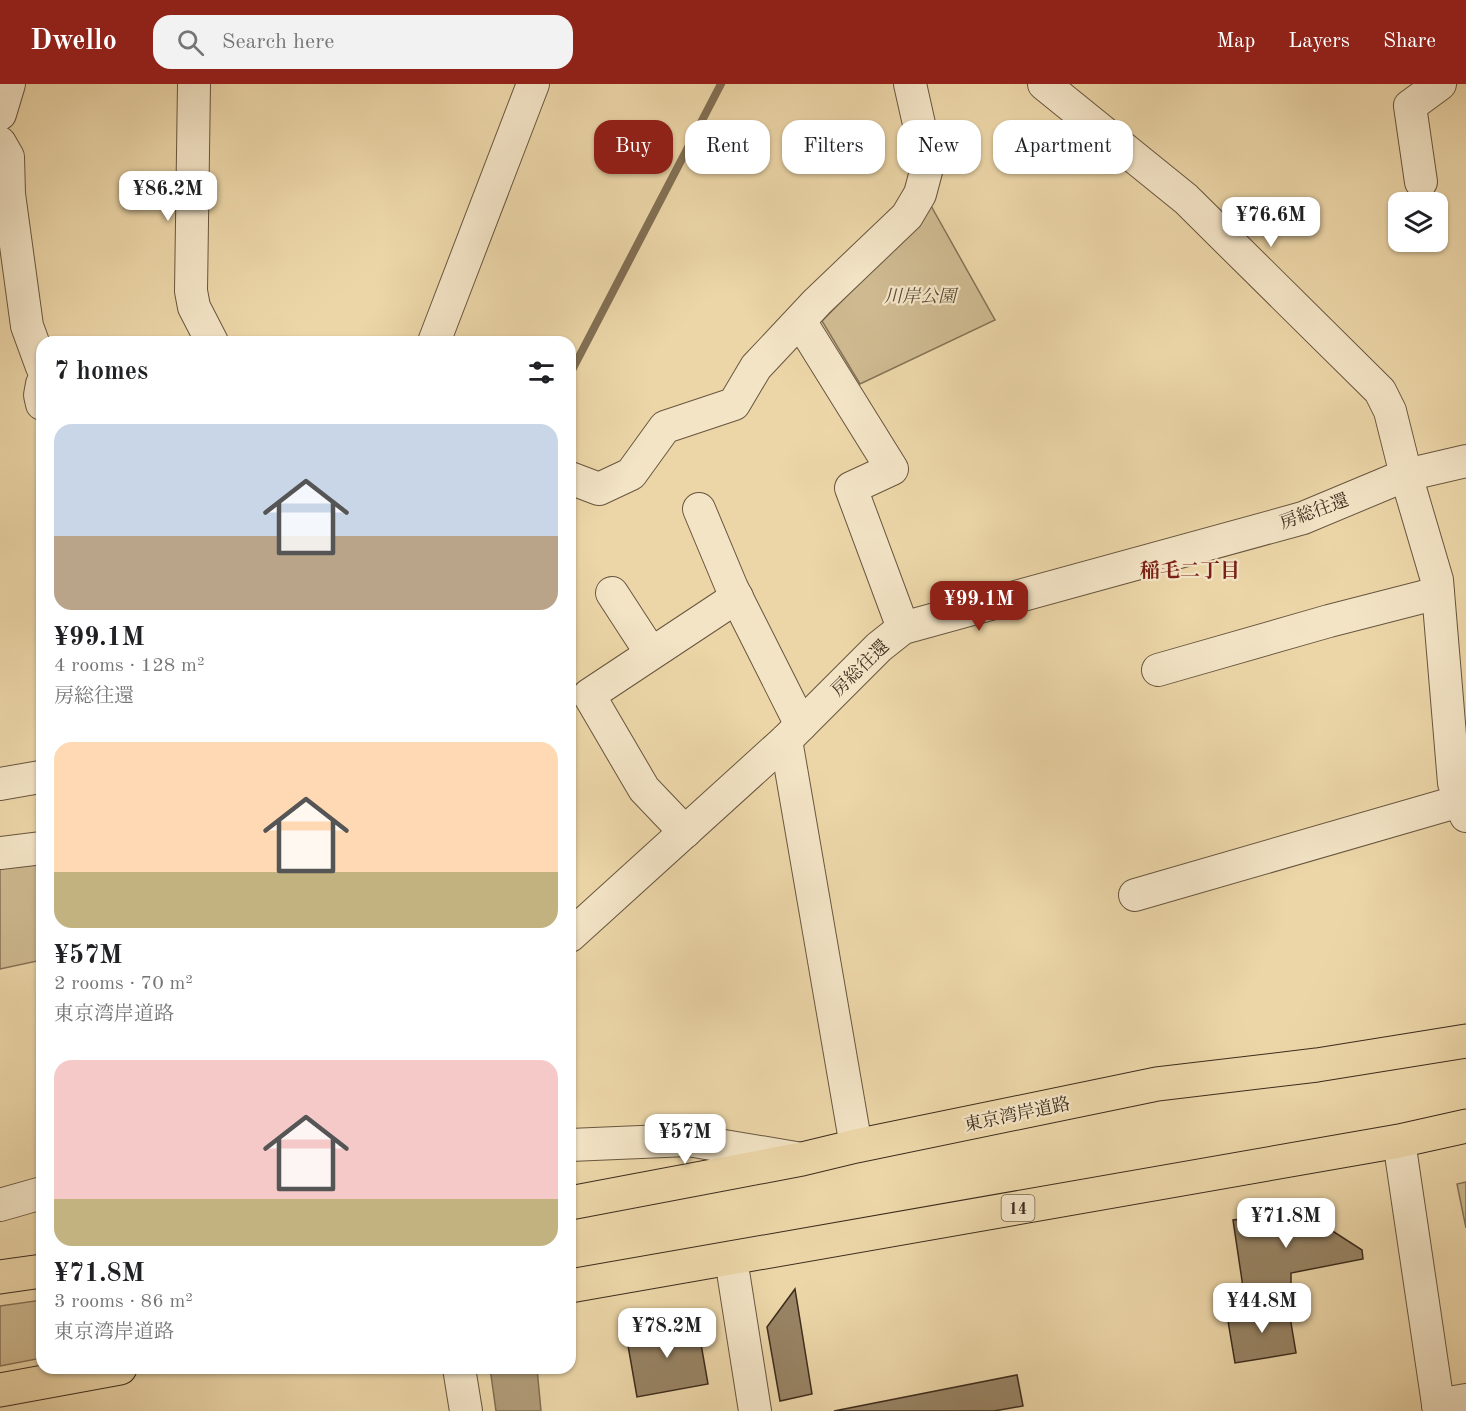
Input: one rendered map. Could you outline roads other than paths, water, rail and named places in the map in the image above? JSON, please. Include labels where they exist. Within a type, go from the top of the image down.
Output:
[{"type":"highway","name":"東京湾岸道路","points":[[576,1202],[802,1159],[1157,1084],[1317,1065],[1466,1041]]},
{"type":"highway","points":[[1317,1065],[1466,1062]]},
{"type":"highway","name":"14","points":[[576,1285],[731,1260],[1399,1141],[1466,1126]]},
{"type":"highway","points":[[0,1277],[36,1272]]},
{"type":"highway","points":[[0,1390],[87,1374]]},
{"type":"street","points":[[0,114],[9,84]]},
{"type":"street","points":[[194,84],[191,291],[194,307],[209,336]]},
{"type":"street","points":[[436,336],[533,84]]},
{"type":"street","points":[[576,480],[599,489],[631,474],[665,427],[734,404],[756,367],[907,216],[920,194],[928,164],[910,84]]},
{"type":"street","points":[[1044,84],[1186,199],[1380,391],[1390,411],[1437,580],[1454,783],[1463,809],[1135,895]]},
{"type":"street","points":[[1421,182],[1410,106],[1440,84]]},
{"type":"street","points":[[0,142],[8,157],[9,195],[27,326],[36,351]]},
{"type":"street","points":[[800,321],[892,469],[851,488],[903,628]]},
{"type":"street","name":"房総往還","points":[[576,931],[794,732],[879,647],[903,628],[1303,518],[1406,475],[1466,461]]},
{"type":"street","points":[[699,509],[794,732],[856,1146]]},
{"type":"street","points":[[612,593],[651,653]]},
{"type":"street","points":[[1158,670],[1329,621],[1438,593]]},
{"type":"street","points":[[685,832],[644,789],[589,695],[736,597]]},
{"type":"street","points":[[0,784],[36,778]]},
{"type":"street","points":[[0,853],[36,849]]},
{"type":"street","points":[[576,1145],[688,1140],[802,1159]]},
{"type":"street","points":[[1399,1141],[1448,1405]]},
{"type":"street","points":[[0,1205],[36,1194]]},
{"type":"street","points":[[731,1260],[755,1411]]},
{"type":"street","points":[[460,1374],[466,1411]]},
{"type":"waterway","points":[[576,362],[721,84]]},
{"type":"district","name":"稲毛二丁目","points":[[1190,570]]},
{"type":"park label","name":"川岸公園","points":[[920,296]]}]
